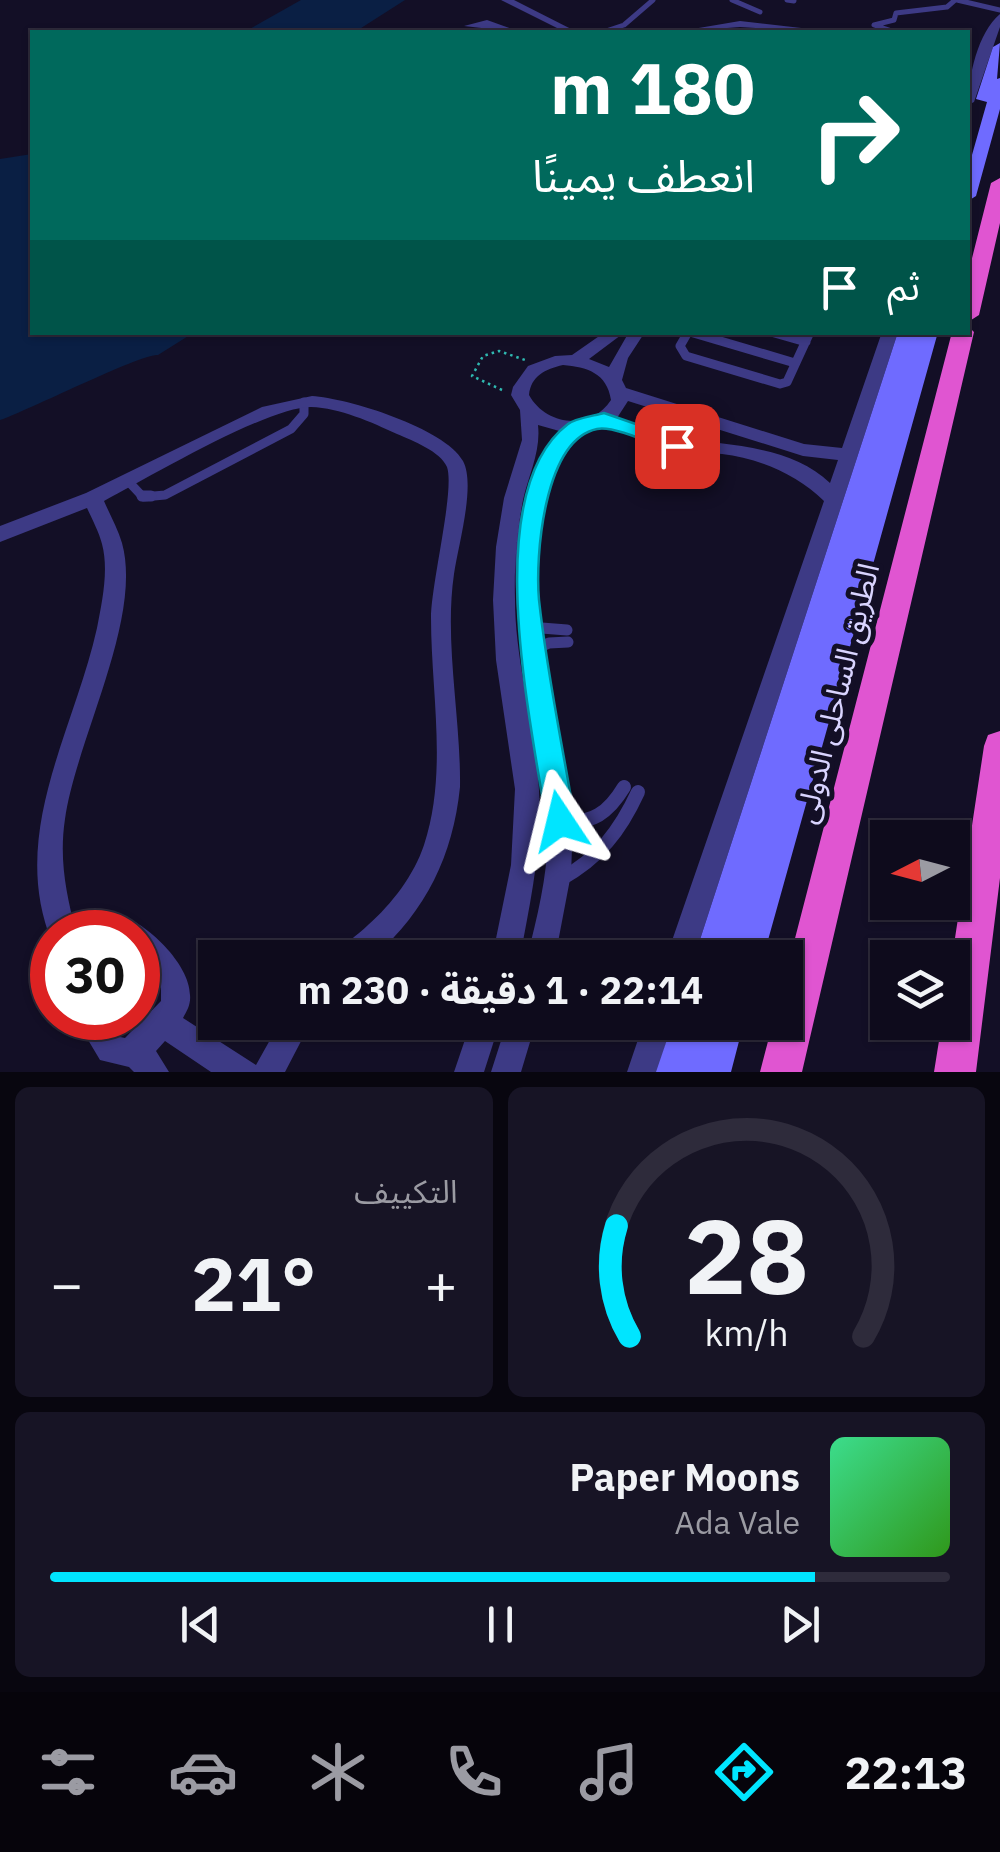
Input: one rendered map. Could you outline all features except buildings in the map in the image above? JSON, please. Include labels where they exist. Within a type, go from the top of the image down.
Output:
[{"type":"highway","points":[[970,307],[1000,183]]},
{"type":"highway","name":"الطريق الساحلى الدولى","points":[[781,1072],[962,335]]},
{"type":"highway","points":[[955,1072],[1000,746]]},
{"type":"main road","points":[[970,140],[1000,46]]},
{"type":"main road","points":[[970,185],[988,82]]},
{"type":"main road","points":[[716,940],[844,502],[907,335]]},
{"type":"main road","points":[[750,940],[927,335]]},
{"type":"main road","points":[[675,1072],[685,1040]]},
{"type":"main road","points":[[712,1072],[721,1040]]},
{"type":"street","points":[[506,0],[560,30]]},
{"type":"street","points":[[491,1],[559,30]]},
{"type":"street","points":[[970,100],[988,82],[982,57],[1000,14]]},
{"type":"street","points":[[469,26],[487,23],[506,30]]},
{"type":"street","points":[[696,30],[751,24],[795,30]]},
{"type":"street","points":[[970,59],[982,57]]},
{"type":"street","points":[[575,361],[613,335]]},
{"type":"street","points":[[510,940],[524,866],[527,789],[507,660],[506,547],[538,457],[576,428],[604,420],[618,407],[620,358],[635,335]]},
{"type":"street","points":[[686,940],[844,502],[849,455],[889,335]]},
{"type":"street","points":[[545,940],[560,880],[560,821],[531,638],[529,546],[538,457],[524,403],[524,378],[540,366],[575,361],[598,367],[617,385],[693,415],[802,450],[849,455]]},
{"type":"street","points":[[0,534],[93,498],[274,408],[304,402],[333,405],[435,443],[453,458],[460,477],[447,544],[441,608],[447,754],[439,842],[421,884],[394,921],[372,940]]},
{"type":"street","points":[[524,403],[549,424],[576,428]]},
{"type":"street","points":[[677,446],[693,415]]},
{"type":"street","points":[[604,420],[677,446],[728,448],[785,465],[814,479],[844,502]]},
{"type":"street","points":[[51,910],[41,878],[42,830],[115,584],[113,537],[93,498]]},
{"type":"street","points":[[104,1040],[118,1053],[144,1061],[164,1023],[175,1011],[179,994],[160,969]]},
{"type":"street","points":[[164,1023],[218,1060],[244,1072]]},
{"type":"street","points":[[268,1072],[287,1040]]},
{"type":"street","points":[[469,1072],[480,1040]]},
{"type":"street","points":[[506,1072],[516,1040]]},
{"type":"street","points":[[642,1072],[652,1040]]},
{"type":"lane","points":[[608,30],[628,22],[653,0]]},
{"type":"lane","points":[[732,0],[760,12]]},
{"type":"lane","points":[[889,30],[874,25],[894,20],[896,12],[947,7],[956,0],[1000,14]]},
{"type":"lane","points":[[687,335],[680,346],[686,356],[774,383],[786,382],[808,338]]},
{"type":"lane","points":[[699,335],[795,364]]},
{"type":"lane","points":[[128,481],[143,497],[164,495],[291,430],[304,414],[304,402]]},
{"type":"lane","points":[[568,636],[549,643],[531,638],[568,636]]},
{"type":"lane","points":[[560,821],[580,823],[599,817],[631,790],[624,823],[604,850],[560,880]]},
{"type":"path","points":[[524,403],[478,382],[472,373],[484,356],[495,351],[540,366]]},
{"type":"water","points":[[301,0],[405,0],[358,30],[248,30]]},
{"type":"water","points":[[30,154],[30,335],[190,335],[158,355],[0,420],[0,159]]},
{"type":"route","points":[[560,821],[527,596],[535,502],[549,459],[576,428],[604,420],[677,446]]}]
